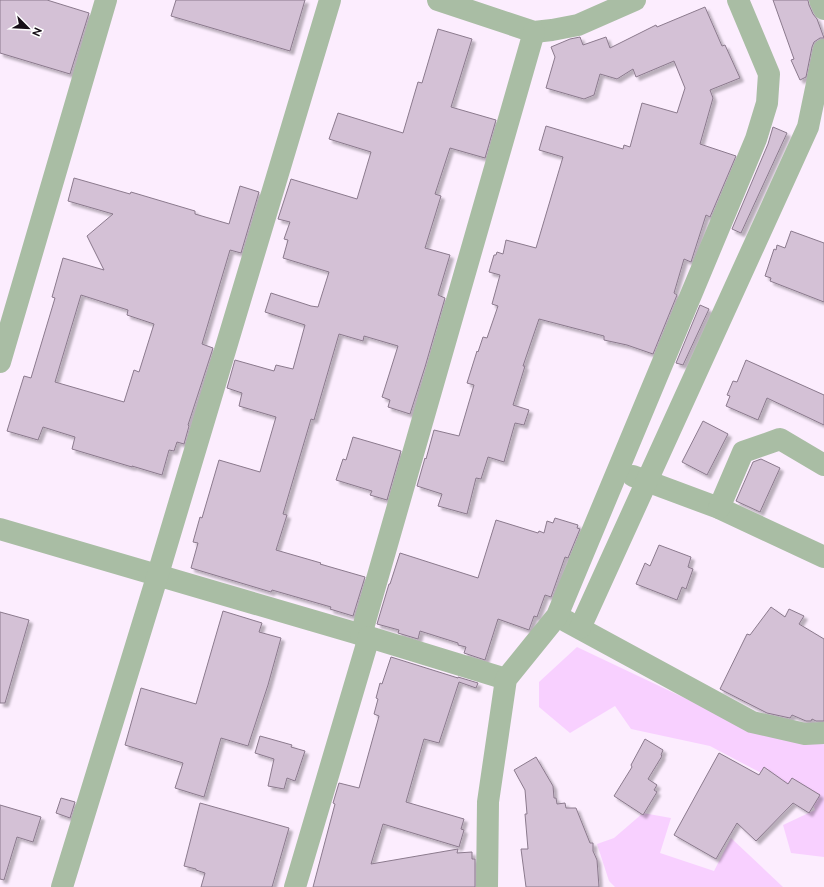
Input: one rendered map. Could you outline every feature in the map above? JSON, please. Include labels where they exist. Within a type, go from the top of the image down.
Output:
[{"type":"street","points":[[0,362],[106,0]]},
{"type":"street","points":[[62,887],[158,574],[330,0]]},
{"type":"street","points":[[438,0],[534,32],[578,25],[635,0]]},
{"type":"street","points":[[487,887],[488,802],[506,679],[557,616],[756,139],[768,103],[769,74],[738,0]]},
{"type":"street","points":[[820,0],[824,8]]},
{"type":"street","points":[[295,887],[534,32]]},
{"type":"street","points":[[580,628],[808,127],[824,50]]},
{"type":"street","points":[[719,508],[743,452],[780,439],[824,465]]},
{"type":"street","points":[[618,470],[719,508],[824,557]]},
{"type":"street","points":[[0,529],[158,574],[506,679]]},
{"type":"street","points":[[557,616],[752,722],[805,734],[824,733]]},
{"type":"shaded area","points":[[577,647],[750,729],[804,744],[824,744],[824,857],[791,853],[783,825],[815,810],[812,800],[710,746],[631,729],[615,706],[570,733],[539,707],[539,682]]},
{"type":"shaded area","points":[[643,813],[671,818],[660,853],[714,871],[731,838],[783,887],[615,887],[609,881],[597,844],[614,838]]},
{"type":"building","points":[[0,0],[47,0],[89,13],[70,74],[0,53]]},
{"type":"building","points":[[176,0],[305,0],[290,51],[171,16]]},
{"type":"building","points":[[773,0],[808,0],[824,38],[820,38],[814,42],[806,77],[800,80],[791,60],[794,59]]},
{"type":"building","points":[[705,7],[722,46],[725,45],[740,78],[710,90],[713,98],[700,144],[736,156],[710,217],[706,215],[691,262],[684,259],[674,293],[677,295],[653,354],[627,345],[604,340],[604,336],[539,319],[523,366],[525,366],[513,405],[529,410],[524,425],[515,423],[504,462],[488,457],[481,479],[476,478],[467,514],[438,506],[442,494],[417,486],[434,430],[459,436],[474,385],[467,383],[477,351],[478,352],[483,337],[487,338],[498,306],[492,304],[500,275],[489,272],[494,255],[496,255],[497,252],[503,254],[506,240],[536,248],[563,157],[539,150],[546,126],[623,149],[624,145],[630,147],[642,103],[677,113],[685,88],[674,61],[636,77],[633,69],[617,79],[600,74],[594,95],[584,99],[546,88],[555,57],[551,47],[570,39],[580,37],[583,45],[606,37],[610,48],[656,25],[657,27]]},
{"type":"building","points":[[438,29],[472,39],[451,107],[496,120],[485,158],[450,148],[435,194],[441,196],[425,248],[450,255],[438,295],[445,298],[425,367],[410,414],[388,407],[390,400],[382,397],[398,346],[364,336],[363,341],[339,334],[314,420],[311,419],[283,514],[287,515],[276,550],[365,577],[353,616],[330,609],[331,607],[272,590],[271,592],[191,568],[198,543],[193,542],[200,517],[202,518],[219,460],[260,472],[276,417],[239,406],[242,393],[227,388],[235,360],[274,371],[276,365],[293,369],[305,325],[265,312],[271,293],[318,307],[329,272],[283,258],[288,240],[284,239],[290,222],[278,219],[291,179],[357,199],[371,152],[329,139],[338,113],[403,133],[418,82],[422,83]]},
{"type":"building","points":[[773,127],[787,133],[741,233],[732,229],[768,144]]},
{"type":"building","points":[[74,178],[130,194],[131,192],[195,211],[195,214],[229,224],[240,186],[259,192],[241,253],[230,250],[202,344],[213,348],[188,425],[184,444],[177,442],[174,451],[169,450],[162,475],[72,449],[75,437],[43,427],[38,440],[7,431],[24,376],[31,378],[55,298],[52,297],[63,258],[104,270],[87,236],[113,214],[68,201]],"holes":[[[81,295],[128,310],[127,315],[154,324],[139,372],[134,370],[124,402],[55,382]]]},
{"type":"building","points":[[791,231],[824,243],[824,302],[770,281],[771,278],[765,276],[774,249],[776,250],[777,245],[785,248]]},
{"type":"building","points":[[700,305],[709,309],[683,365],[676,363]]},
{"type":"building","points":[[746,360],[824,395],[824,425],[767,398],[758,420],[726,406],[730,396],[727,395],[733,381],[737,382]]},
{"type":"building","points":[[703,421],[728,434],[707,475],[682,462]]},
{"type":"building","points":[[353,437],[401,451],[387,500],[370,495],[372,491],[336,480],[343,459],[346,460]]},
{"type":"building","points":[[761,459],[780,468],[760,512],[736,501],[753,462]]},
{"type":"building","points":[[555,518],[578,525],[577,528],[580,529],[568,558],[565,557],[551,597],[545,595],[537,617],[534,616],[529,630],[498,619],[485,660],[464,653],[466,647],[458,645],[458,643],[420,631],[418,639],[398,633],[399,630],[377,624],[400,553],[478,578],[496,520],[538,533],[539,531],[544,533],[547,521],[553,523]]},
{"type":"building","points":[[659,545],[691,557],[688,567],[693,569],[686,589],[682,587],[677,600],[636,584],[645,563],[650,566]]},
{"type":"building","points":[[771,607],[785,617],[789,609],[804,616],[799,624],[824,639],[824,721],[816,721],[812,719],[811,721],[806,721],[792,715],[790,718],[767,713],[720,689],[747,634],[750,635]]},
{"type":"building","points":[[223,611],[262,623],[259,632],[281,638],[268,685],[248,746],[221,738],[204,797],[175,788],[183,763],[125,745],[141,688],[196,704]]},
{"type":"building","points":[[0,612],[29,620],[5,703],[0,703]]},
{"type":"building","points":[[391,657],[478,683],[476,688],[459,682],[439,743],[424,739],[406,802],[464,819],[461,829],[464,830],[459,847],[383,824],[371,864],[458,849],[457,853],[472,852],[472,859],[475,859],[475,887],[313,887],[335,804],[333,803],[339,783],[359,788],[379,716],[374,714],[378,699],[376,698],[380,683],[382,684]]},
{"type":"building","points":[[260,736],[292,745],[291,747],[305,751],[295,781],[287,778],[284,789],[268,786],[274,759],[255,753]]},
{"type":"building","points":[[645,739],[663,750],[662,756],[648,779],[657,785],[654,790],[657,792],[643,815],[614,796],[632,767],[631,765]]},
{"type":"building","points":[[719,753],[759,775],[764,767],[788,784],[792,778],[820,795],[809,813],[793,803],[756,841],[737,823],[716,859],[674,835]]},
{"type":"building","points":[[536,757],[553,786],[554,798],[556,798],[557,804],[565,803],[566,808],[576,808],[590,843],[593,843],[593,851],[597,860],[599,887],[526,887],[521,849],[528,849],[525,814],[527,814],[525,790],[514,770]]},
{"type":"building","points":[[61,798],[75,802],[70,818],[56,813]]},
{"type":"building","points":[[200,803],[289,828],[272,887],[201,887],[205,873],[184,866]]},
{"type":"building","points":[[0,805],[41,817],[33,842],[17,837],[4,880],[0,879]]}]
